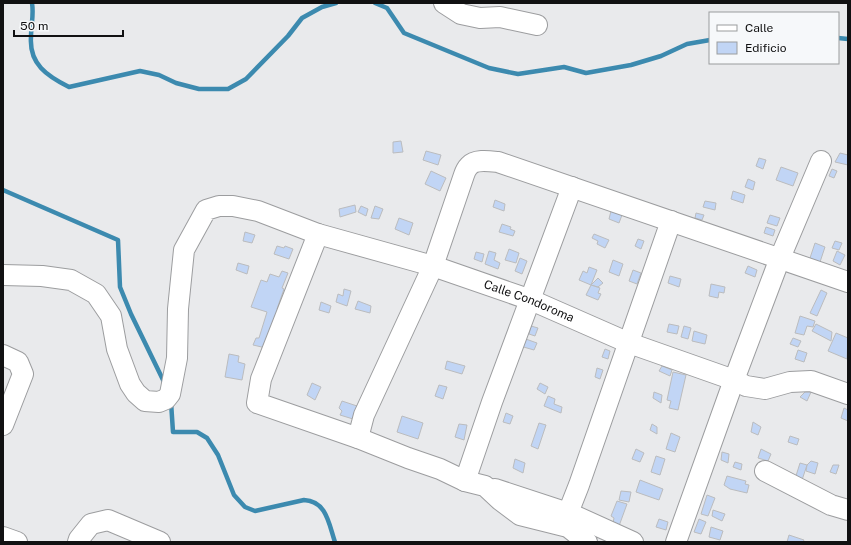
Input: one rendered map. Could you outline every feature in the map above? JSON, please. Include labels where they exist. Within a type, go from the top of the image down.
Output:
[{"type":"street","points":[[444,3],[461,14],[480,18],[500,17],[537,24]]},
{"type":"street","points":[[358,438],[364,415],[434,266],[464,175],[469,165],[477,162],[488,160],[498,162],[848,282]]},
{"type":"street","points":[[676,542],[734,380],[780,258],[821,161]]},
{"type":"street","points":[[465,481],[492,402],[572,188]]},
{"type":"street","name":"Calle Condoroma","points":[[3,275],[42,276],[71,280],[96,294],[110,316],[117,349],[130,384],[136,393],[145,401],[159,402],[166,399],[170,394],[177,358],[178,309],[184,250],[206,210],[219,206],[233,206],[258,211],[318,234],[434,266],[531,300],[629,343],[734,380],[746,386],[765,389],[790,382],[811,381],[848,394]]},
{"type":"street","points":[[568,513],[671,221]]},
{"type":"street","points":[[318,234],[261,379],[257,403],[358,438],[440,469],[465,481],[568,513],[633,542]]},
{"type":"street","points":[[3,355],[18,362],[23,374],[3,425]]},
{"type":"street","points":[[765,471],[831,505],[848,510]]},
{"type":"street","points":[[485,486],[500,500],[520,515],[568,527],[587,542]]},
{"type":"street","points":[[78,542],[91,524],[108,520],[160,542]]},
{"type":"street","points":[[3,537],[17,542]]},
{"type":"building","points":[[401,141],[403,152],[393,153],[393,142]]},
{"type":"building","points":[[426,151],[441,155],[438,165],[423,160]]},
{"type":"building","points":[[840,153],[848,155],[848,165],[835,162]]},
{"type":"building","points":[[759,158],[766,160],[763,169],[756,166]]},
{"type":"building","points":[[781,167],[798,173],[793,186],[776,180]]},
{"type":"building","points":[[832,169],[837,171],[834,178],[829,176]]},
{"type":"building","points":[[431,171],[446,178],[440,191],[425,184]]},
{"type":"building","points":[[748,179],[755,182],[753,190],[745,187]]},
{"type":"building","points":[[733,191],[745,195],[743,203],[731,199]]},
{"type":"building","points":[[495,200],[505,204],[504,211],[493,207]]},
{"type":"building","points":[[705,201],[716,203],[715,210],[703,207]]},
{"type":"building","points":[[355,205],[356,212],[340,217],[339,209]]},
{"type":"building","points":[[361,206],[368,209],[366,216],[358,212]]},
{"type":"building","points":[[375,206],[383,209],[379,219],[371,218]]},
{"type":"building","points":[[611,211],[622,215],[619,223],[609,219]]},
{"type":"building","points":[[696,213],[704,215],[702,220],[695,218]]},
{"type":"building","points":[[770,215],[780,218],[777,226],[767,223]]},
{"type":"building","points":[[399,218],[413,223],[409,235],[395,229]]},
{"type":"building","points":[[502,224],[511,227],[510,229],[515,231],[513,236],[499,232]]},
{"type":"building","points":[[766,227],[775,230],[773,236],[764,233]]},
{"type":"building","points":[[245,232],[255,235],[252,243],[243,241]]},
{"type":"building","points":[[594,234],[609,240],[605,248],[597,244],[598,241],[592,238]]},
{"type":"building","points":[[638,239],[644,241],[641,249],[635,246]]},
{"type":"building","points":[[835,241],[842,243],[839,250],[832,248]]},
{"type":"building","points":[[815,243],[825,247],[819,265],[809,261]]},
{"type":"building","points":[[277,246],[284,248],[285,246],[293,249],[289,259],[274,254]]},
{"type":"building","points":[[509,249],[519,253],[516,263],[505,260]]},
{"type":"building","points":[[489,251],[496,253],[494,260],[500,263],[498,269],[485,264]]},
{"type":"building","points":[[837,251],[845,255],[840,265],[833,261]]},
{"type":"building","points":[[476,252],[484,254],[482,262],[474,259]]},
{"type":"building","points":[[520,258],[527,261],[522,274],[515,271]]},
{"type":"building","points":[[613,260],[623,264],[619,276],[609,272]]},
{"type":"building","points":[[238,263],[249,266],[247,274],[236,270]]},
{"type":"building","points":[[748,266],[757,270],[755,277],[745,273]]},
{"type":"building","points":[[589,267],[597,270],[591,285],[579,280],[583,271],[587,273]]},
{"type":"building","points":[[633,270],[641,273],[637,284],[629,281]]},
{"type":"building","points":[[282,271],[288,273],[282,288],[284,289],[277,309],[279,310],[266,348],[253,345],[256,338],[259,338],[267,312],[251,307],[261,280],[267,282],[270,274],[279,277]]},
{"type":"building","points":[[670,276],[681,279],[679,287],[668,283]]},
{"type":"building","points":[[598,278],[603,283],[598,287],[591,285]]},
{"type":"building","points":[[711,284],[725,287],[724,293],[719,292],[718,298],[709,296]]},
{"type":"building","points":[[591,285],[600,288],[598,293],[601,294],[598,300],[586,295]]},
{"type":"building","points":[[344,289],[351,291],[347,306],[336,302],[338,294],[343,296]]},
{"type":"building","points":[[821,290],[827,293],[817,316],[810,313]]},
{"type":"building","points":[[358,301],[371,306],[370,313],[355,309]]},
{"type":"building","points":[[321,302],[331,306],[329,313],[319,310]]},
{"type":"building","points":[[800,316],[815,321],[813,327],[807,326],[804,335],[795,333]]},
{"type":"building","points":[[669,324],[679,326],[677,334],[667,332]]},
{"type":"building","points":[[816,324],[832,332],[831,341],[812,331]]},
{"type":"building","points":[[531,326],[538,328],[535,336],[529,334]]},
{"type":"building","points":[[684,326],[691,328],[688,339],[681,337]]},
{"type":"building","points":[[694,331],[707,335],[705,344],[692,341]]},
{"type":"building","points":[[836,333],[848,338],[847,359],[828,351]]},
{"type":"building","points":[[523,338],[537,343],[534,350],[520,346]]},
{"type":"building","points":[[793,338],[801,341],[798,347],[790,344]]},
{"type":"building","points":[[605,349],[610,351],[608,359],[602,357]]},
{"type":"building","points":[[798,350],[807,353],[804,362],[795,359]]},
{"type":"building","points":[[229,354],[239,356],[238,362],[245,364],[242,380],[225,377]]},
{"type":"building","points":[[447,361],[465,366],[462,374],[445,369]]},
{"type":"building","points":[[662,366],[672,370],[670,376],[659,371]]},
{"type":"building","points":[[597,368],[603,370],[600,379],[595,377]]},
{"type":"building","points":[[673,372],[686,375],[678,410],[669,408],[671,401],[667,400]]},
{"type":"building","points":[[312,383],[321,387],[315,400],[307,395]]},
{"type":"building","points":[[540,383],[548,387],[545,394],[537,389]]},
{"type":"building","points":[[439,385],[447,387],[443,399],[435,396]]},
{"type":"building","points":[[654,392],[662,395],[661,403],[653,398]]},
{"type":"building","points":[[805,392],[811,392],[807,401],[800,397]]},
{"type":"building","points":[[548,396],[555,399],[554,404],[562,407],[561,413],[544,406]]},
{"type":"building","points":[[342,401],[357,406],[353,419],[340,415],[342,411],[339,408]]},
{"type":"building","points":[[844,408],[848,410],[848,421],[841,418]]},
{"type":"building","points":[[506,413],[513,416],[510,424],[503,422]]},
{"type":"building","points":[[402,416],[423,423],[418,439],[397,432]]},
{"type":"building","points":[[753,422],[761,427],[758,435],[751,432]]},
{"type":"building","points":[[539,423],[546,425],[538,449],[531,446]]},
{"type":"building","points":[[459,424],[467,425],[464,440],[455,437]]},
{"type":"building","points":[[652,424],[657,427],[657,434],[650,430]]},
{"type":"building","points":[[671,433],[680,437],[675,452],[666,449]]},
{"type":"building","points":[[790,436],[799,439],[797,445],[788,442]]},
{"type":"building","points":[[636,449],[644,453],[640,462],[632,459]]},
{"type":"building","points":[[761,449],[771,454],[768,461],[758,458]]},
{"type":"building","points":[[722,452],[729,454],[728,463],[721,460]]},
{"type":"building","points":[[656,456],[665,459],[660,475],[651,472]]},
{"type":"building","points":[[515,459],[525,463],[523,473],[513,468]]},
{"type":"building","points":[[811,461],[818,463],[815,474],[806,471],[807,465]]},
{"type":"building","points":[[735,462],[742,464],[741,470],[733,467]]},
{"type":"building","points":[[800,463],[807,465],[802,480],[795,479]]},
{"type":"building","points":[[833,465],[839,465],[836,474],[830,472]]},
{"type":"building","points":[[727,476],[746,481],[745,484],[749,485],[747,493],[730,489],[724,485]]},
{"type":"building","points":[[640,480],[663,489],[659,500],[636,492]]},
{"type":"building","points":[[621,491],[631,492],[629,502],[619,500]]},
{"type":"building","points":[[707,495],[715,498],[708,516],[701,514]]},
{"type":"building","points":[[617,501],[627,504],[619,526],[613,523],[614,518],[611,516]]},
{"type":"building","points":[[713,510],[725,514],[722,521],[712,516]]},
{"type":"building","points":[[659,519],[668,522],[666,530],[656,527]]},
{"type":"building","points":[[699,519],[706,522],[701,534],[694,532]]},
{"type":"building","points":[[711,527],[723,531],[720,540],[709,537]]},
{"type":"building","points":[[789,535],[804,540],[803,542],[787,542]]},
{"type":"waterway","points":[[32,3],[33,12],[31,46],[36,62],[47,73],[69,87],[140,71],[159,75],[176,83],[199,89],[228,89],[246,79],[288,36],[302,18],[322,7],[336,3]]},
{"type":"waterway","points":[[375,3],[387,8],[404,33],[489,68],[518,74],[564,67],[586,73],[631,65],[661,56],[687,44],[709,40]]},
{"type":"waterway","points":[[839,38],[848,39]]},
{"type":"waterway","points":[[3,190],[118,240],[120,287],[131,314],[165,384]]},
{"type":"waterway","points":[[171,402],[173,432],[197,432],[207,438],[218,455],[234,495],[245,507],[255,511],[304,500],[312,501],[318,505],[326,515],[335,542]]}]
